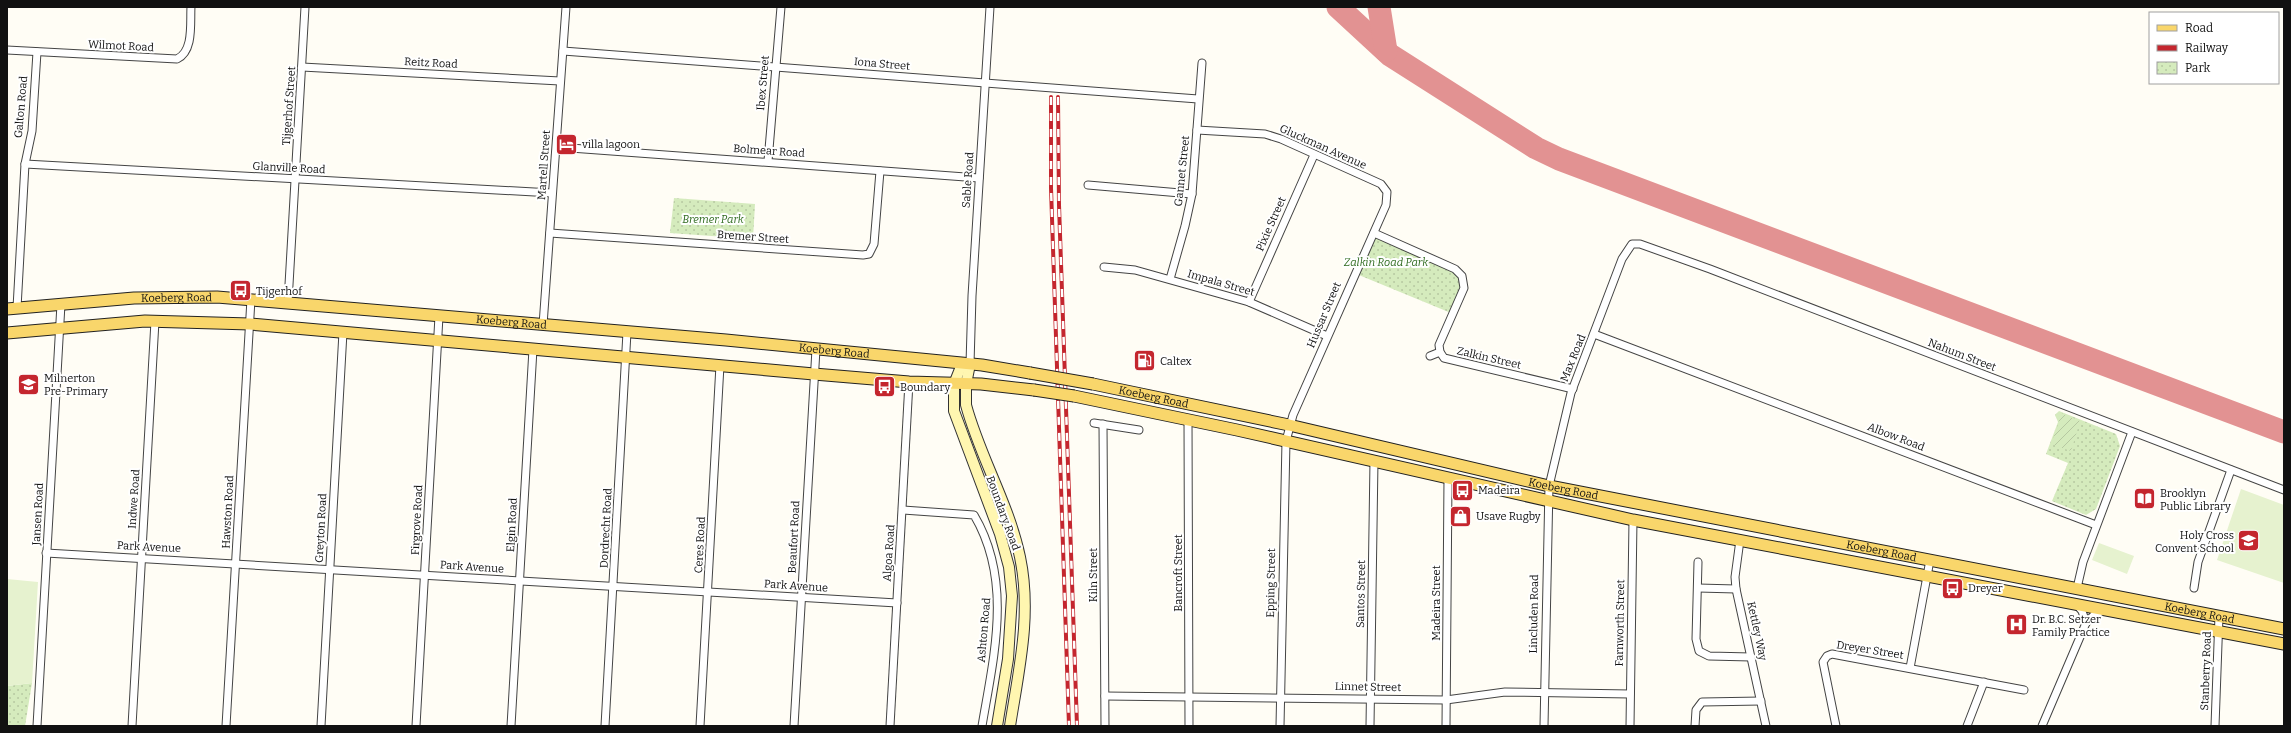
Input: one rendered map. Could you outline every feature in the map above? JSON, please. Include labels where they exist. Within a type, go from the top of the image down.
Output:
[{"type":"main road","name":"Koeberg Road","points":[[12,309],[162,297],[216,297],[967,361],[1093,384],[1289,425],[1549,486],[2284,629]]},
{"type":"main road","name":"Koeberg Road","points":[[7,333],[155,321],[250,324],[909,382],[966,384],[1034,390],[1094,399],[1188,419],[1547,502],[1632,520],[2284,644]]},
{"type":"main road","points":[[954,384],[967,361]]},
{"type":"main road","name":"Boundary Road","points":[[967,361],[966,402],[968,414],[1013,535],[1023,578],[1025,636],[1010,726]]},
{"type":"main road","name":"Boundary Road","points":[[954,384],[953,397],[955,416],[1000,534],[1009,567],[1012,596],[1011,632],[997,726]]},
{"type":"street","name":"Wilmot Road","points":[[7,50],[177,59],[182,57],[188,44],[191,7]]},
{"type":"street","name":"Tijgerhof Street","points":[[288,302],[306,7]]},
{"type":"street","name":"Martell Street","points":[[542,325],[557,147],[560,81],[566,7]]},
{"type":"street","name":"Ibex Street","points":[[768,161],[781,7]]},
{"type":"street","name":"Sable Road","points":[[967,361],[990,7]]},
{"type":"street","name":"Iona Street","points":[[563,51],[1198,98]]},
{"type":"street","name":"Galton Road","points":[[12,309],[25,164],[32,131],[37,52]]},
{"type":"street","name":"Gannet Street","points":[[1170,279],[1185,226],[1192,194],[1198,98],[1202,63]]},
{"type":"street","name":"Reitz Road","points":[[302,67],[560,81]]},
{"type":"street","name":"Gluckman Avenue","points":[[1197,130],[1265,134],[1292,143],[1314,155],[1381,184],[1387,192]]},
{"type":"street","name":"Bolmear Road","points":[[557,147],[768,161],[979,178]]},
{"type":"street","name":"Pixie Street","points":[[1249,302],[1314,155]]},
{"type":"street","name":"Glanville Road","points":[[25,164],[552,193]]},
{"type":"street","name":"Bremer Street","points":[[550,233],[863,255],[869,254],[874,244],[880,171]]},
{"type":"street","points":[[1088,185],[1192,194]]},
{"type":"street","name":"Hussar Street","points":[[1286,441],[1289,425],[1386,204],[1387,192]]},
{"type":"street","points":[[1374,233],[1455,269],[1464,279],[1464,288],[1440,343],[1440,352],[1430,356]]},
{"type":"street","name":"Max Road","points":[[1547,502],[1549,486],[1573,389],[1622,259],[1632,244]]},
{"type":"street","name":"Nahum Street","points":[[1632,244],[1640,244],[1710,269],[2284,490]]},
{"type":"street","name":"Impala Street","points":[[1104,267],[1135,270],[1249,302],[1327,336]]},
{"type":"street","name":"Hawston Road","points":[[226,726],[251,300]]},
{"type":"street","name":"Jansen Road","points":[[37,726],[61,304]]},
{"type":"street","name":"Firgrove Road","points":[[416,726],[439,316]]},
{"type":"street","name":"Indwe Road","points":[[132,726],[155,321]]},
{"type":"street","name":"Greyton Road","points":[[321,726],[343,332]]},
{"type":"street","name":"Dordrecht Road","points":[[605,726],[627,358],[627,332]]},
{"type":"street","name":"Albow Road","points":[[1594,334],[2096,525]]},
{"type":"street","name":"Elgin Road","points":[[511,726],[533,349]]},
{"type":"street","name":"Beaufort Road","points":[[794,726],[816,349]]},
{"type":"street","name":"Zalkin Street","points":[[1440,352],[1446,359],[1573,389]]},
{"type":"street","name":"Ceres Road","points":[[700,726],[720,365]]},
{"type":"street","name":"Algoa Road","points":[[890,726],[909,382]]},
{"type":"street","name":"Bancroft Street","points":[[1188,419],[1189,726]]},
{"type":"street","points":[[1094,423],[1139,430]]},
{"type":"street","name":"Kiln Street","points":[[1103,424],[1104,726]]},
{"type":"street","points":[[2077,588],[2083,562],[2096,525],[2132,432]]},
{"type":"street","name":"Epping Street","points":[[1280,726],[1286,441]]},
{"type":"street","name":"Santos Street","points":[[1370,726],[1374,461]]},
{"type":"street","points":[[2194,588],[2198,562],[2231,470]]},
{"type":"street","name":"Madeira Street","points":[[1446,726],[1448,479]]},
{"type":"street","name":"Lincluden Road","points":[[1544,726],[1547,502]]},
{"type":"street","name":"Ashton Road","points":[[903,510],[974,515],[986,537],[995,570],[998,613],[992,670],[982,726]]},
{"type":"street","name":"Farnworth Street","points":[[1630,726],[1632,520]]},
{"type":"street","name":"Kettley Way","points":[[1740,540],[1735,577],[1736,589],[1766,726]]},
{"type":"street","name":"Park Avenue","points":[[46,553],[897,603]]},
{"type":"street","name":"Dreyer Street","points":[[1910,668],[1930,560]]},
{"type":"street","points":[[1698,562],[1696,639],[1700,651],[1709,656],[1751,657]]},
{"type":"street","points":[[1698,588],[1736,589]]},
{"type":"street","points":[[2075,604],[2082,611],[2086,623]]},
{"type":"street","points":[[2042,726],[2086,623],[2094,615],[2105,609]]},
{"type":"street","name":"Stanberry Road","points":[[2217,726],[2219,616]]},
{"type":"street","name":"Dreyer Street","points":[[1836,726],[1824,666],[1827,656],[1836,654],[2024,690]]},
{"type":"street","points":[[1967,726],[1984,682]]},
{"type":"street","name":"Linnet Street","points":[[1105,696],[1446,700],[1505,692],[1630,694]]},
{"type":"street","points":[[1695,726],[1696,710],[1702,702],[1761,702]]},
{"type":"green space","name":"Bremer Park","points":[[674,198],[755,204],[753,239],[670,233]]},
{"type":"green space","name":"Zalkin Road Park","points":[[1374,233],[1456,268],[1463,282],[1451,313],[1354,273]]},
{"type":"green space","points":[[2059,411],[2116,434],[2120,446],[2096,509],[2086,515],[2052,501],[2068,463],[2046,454],[2058,422],[2055,415]]},
{"type":"green space","points":[[2059,412],[2080,421],[2071,451],[2051,444],[2059,422],[2055,415]]},
{"type":"green space","points":[[2241,489],[2284,505],[2284,583],[2217,560]]},
{"type":"green space","points":[[2099,543],[2134,556],[2127,574],[2092,560]]},
{"type":"green space","points":[[7,579],[38,582],[32,683],[7,686]]},
{"type":"green space","points":[[32,683],[25,726],[7,726],[7,686]]},
{"type":"taxiway","points":[[1338,7],[1390,55],[1536,148],[1559,159],[2284,432]]},
{"type":"taxiway","points":[[1379,7],[1386,51]]},
{"type":"railway","points":[[1051,97],[1051,188],[1069,726]]},
{"type":"railway","points":[[1058,97],[1059,205],[1077,726]]},
{"type":"place","name":"villa lagoon","points":[[567,144]]},
{"type":"place","name":"Tijgerhof","points":[[240,291]]},
{"type":"place","name":"Caltex","points":[[1144,361]]},
{"type":"place","name":"Milnerton Pre-Primary","points":[[29,384]]},
{"type":"place","name":"Boundary","points":[[885,387]]},
{"type":"place","name":"Madeira","points":[[1462,490]]},
{"type":"place","name":"Brooklyn Public Library","points":[[2144,499]]},
{"type":"place","name":"Usave Rugby","points":[[1461,516]]},
{"type":"place","name":"Holy Cross Convent School","points":[[2249,541]]},
{"type":"place","name":"Dreyer","points":[[1952,588]]},
{"type":"place","name":"Dr. B.C. Setzer Family Practice","points":[[2016,625]]}]
